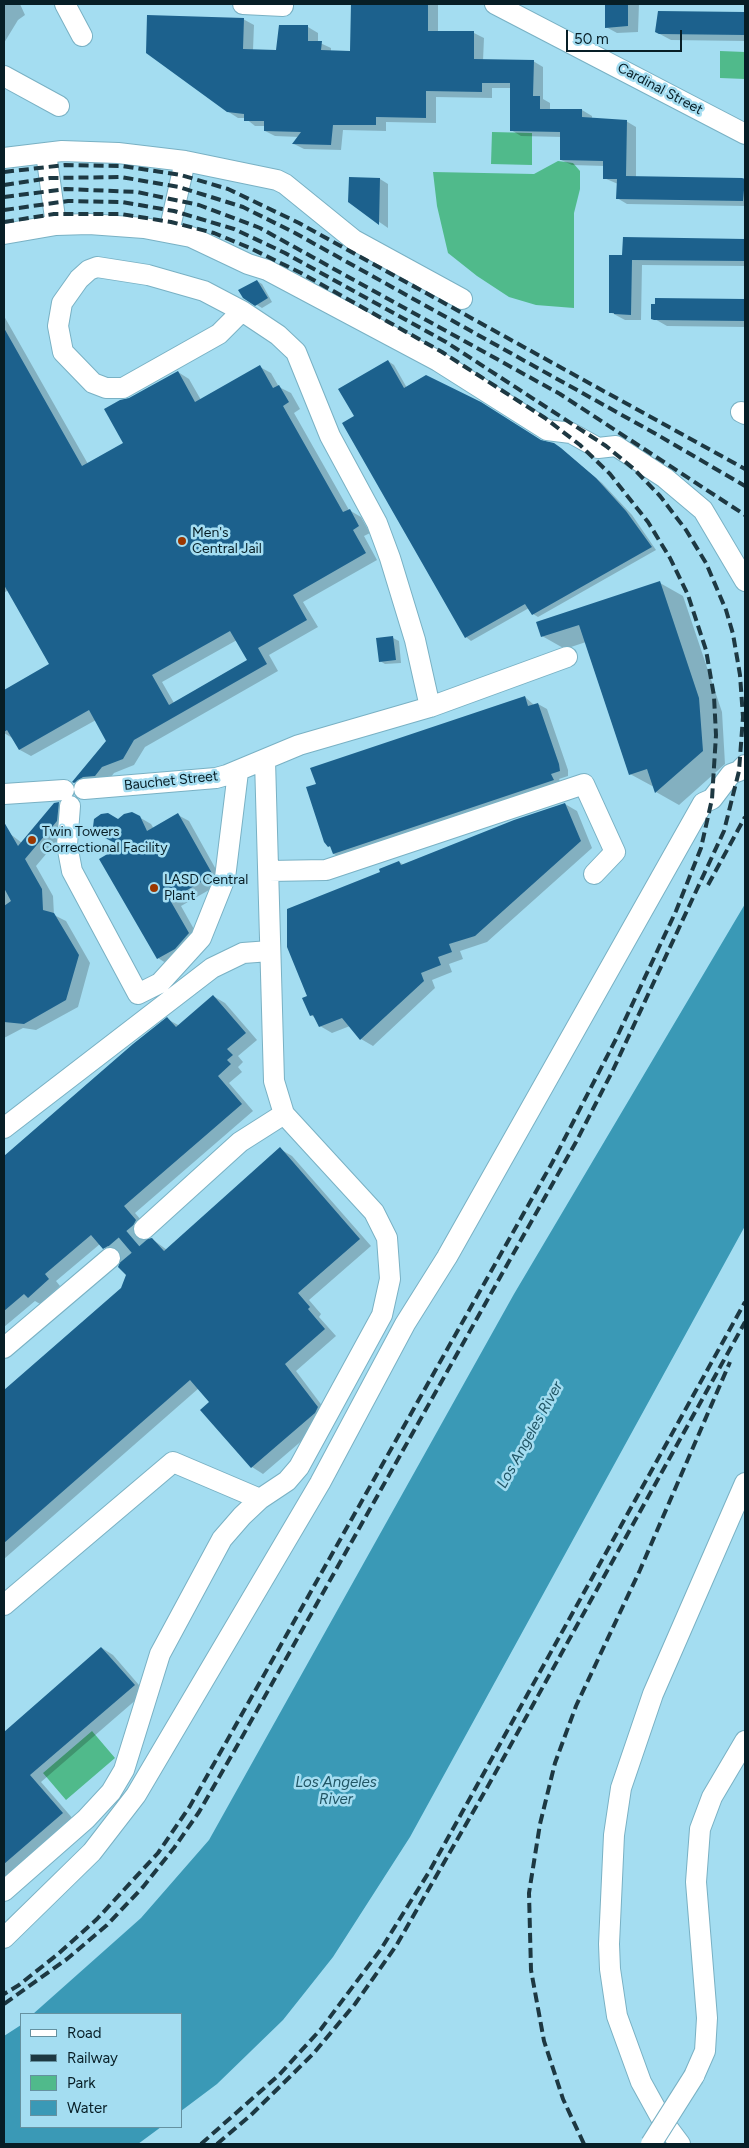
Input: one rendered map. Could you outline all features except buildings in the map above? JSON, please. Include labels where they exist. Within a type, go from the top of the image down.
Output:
[{"type":"street","points":[[65,4],[82,36]]},
{"type":"street","points":[[242,4],[283,6],[283,4]]},
{"type":"street","name":"Cardinal Street","points":[[494,4],[745,134]]},
{"type":"street","points":[[4,76],[59,106]]},
{"type":"street","points":[[46,153],[56,224]]},
{"type":"street","points":[[4,158],[46,153],[118,153],[184,161],[277,180],[285,184],[354,240],[462,299]]},
{"type":"street","points":[[168,232],[184,161]]},
{"type":"street","points":[[4,234],[56,224],[118,225],[192,236],[248,264],[267,270],[438,361],[547,430],[571,433],[598,448],[616,446],[665,478],[703,510],[742,573]]},
{"type":"street","points":[[242,311],[219,334],[123,388],[106,388],[92,382],[63,352],[58,326],[62,303],[79,279],[89,270],[97,267],[148,275],[204,291],[242,311],[278,335],[296,352],[330,436],[376,524],[390,558],[415,640],[430,706]]},
{"type":"street","name":"Bauchet Street","points":[[4,794],[73,795],[216,778],[238,772],[283,751],[430,706],[567,657]]},
{"type":"street","points":[[4,1891],[86,1819],[111,1792],[124,1770],[160,1654],[222,1539],[242,1516],[260,1500],[287,1481],[299,1468],[382,1315],[390,1279],[387,1238],[374,1212],[284,1114],[274,1081],[265,760]]},
{"type":"street","points":[[4,1938],[92,1852],[136,1795],[320,1483],[405,1324],[447,1257],[702,803],[712,799],[731,774],[738,772],[745,765]]},
{"type":"street","points":[[73,795],[67,846],[72,871],[138,994],[160,983],[201,938],[225,878],[238,772]]},
{"type":"street","points":[[269,872],[326,870],[584,784],[615,852],[594,874]]},
{"type":"street","points":[[4,1128],[212,968],[236,955],[270,951]]},
{"type":"street","points":[[144,1229],[240,1142],[284,1114]]},
{"type":"street","points":[[4,1348],[110,1258]]},
{"type":"street","points":[[4,1605],[173,1462],[260,1500]]},
{"type":"street","points":[[680,2144],[662,2120],[641,2082],[617,2016],[610,1952],[614,1834],[621,1788],[653,1694],[745,1483]]},
{"type":"street","points":[[651,2144],[694,2076],[704,2051],[707,2018],[696,1882],[700,1829],[712,1797],[745,1741]]},
{"type":"green space","points":[[720,51],[745,52],[745,79],[720,78]]},
{"type":"green space","points":[[492,132],[532,133],[532,165],[491,164]]},
{"type":"green space","points":[[558,161],[573,163],[580,171],[580,189],[574,213],[574,308],[536,305],[509,297],[477,276],[448,253],[437,206],[433,172],[534,174]]},
{"type":"green space","points":[[92,1731],[115,1758],[66,1800],[43,1773]]},
{"type":"water","name":"Los Angeles River","points":[[745,904],[745,1226],[410,1837],[333,1957],[283,2020],[217,2084],[182,2110],[182,2013],[34,2013],[141,1918],[209,1840],[514,1294]]},
{"type":"water","points":[[20,2026],[20,2128],[160,2128],[138,2144],[4,2144],[4,2036]]},
{"type":"tunnel","points":[[110,1258],[144,1229]]},
{"type":"railway","points":[[4,172],[65,165],[122,166],[181,175],[228,189],[299,223],[745,469]]},
{"type":"railway","points":[[4,185],[50,178],[121,177],[179,187],[243,207],[295,233],[656,434],[745,486]]},
{"type":"railway","points":[[4,197],[66,189],[137,192],[199,205],[260,228],[560,394],[745,515]]},
{"type":"railway","points":[[4,210],[68,201],[122,202],[174,211],[234,229],[285,253],[446,342],[606,446],[634,469],[660,496],[686,530],[706,563],[726,610],[733,634],[740,675],[743,717],[739,771],[724,831],[613,1070],[576,1142],[237,1746],[199,1812],[174,1848],[143,1887],[107,1925],[67,1959],[4,2004]]},
{"type":"railway","points":[[4,222],[54,214],[121,214],[171,222],[214,233],[301,273],[442,352],[545,418],[580,445],[610,474],[648,522],[670,558],[688,595],[706,650],[714,696],[716,735],[712,799],[701,848],[676,911],[616,1039],[552,1163],[224,1746],[190,1806],[158,1853],[97,1919],[58,1954],[19,1985],[4,1994]]},
{"type":"railway","points":[[708,885],[745,817]]},
{"type":"railway","points":[[201,2144],[279,2075],[321,2029],[381,1949],[429,1872],[745,1302]]},
{"type":"railway","points":[[217,2144],[251,2115],[313,2054],[355,2004],[396,1946],[488,1786],[745,1322]]},
{"type":"railway","points":[[584,2144],[563,2099],[544,2041],[531,1970],[529,1893],[540,1824],[555,1763],[576,1706],[640,1570],[730,1362]]},
{"type":"place","name":"Men's Central Jail","points":[[182,541]]},
{"type":"place","name":"Twin Towers Correctional Facility","points":[[32,840]]},
{"type":"place","name":"LASD Central Plant","points":[[154,888]]}]
